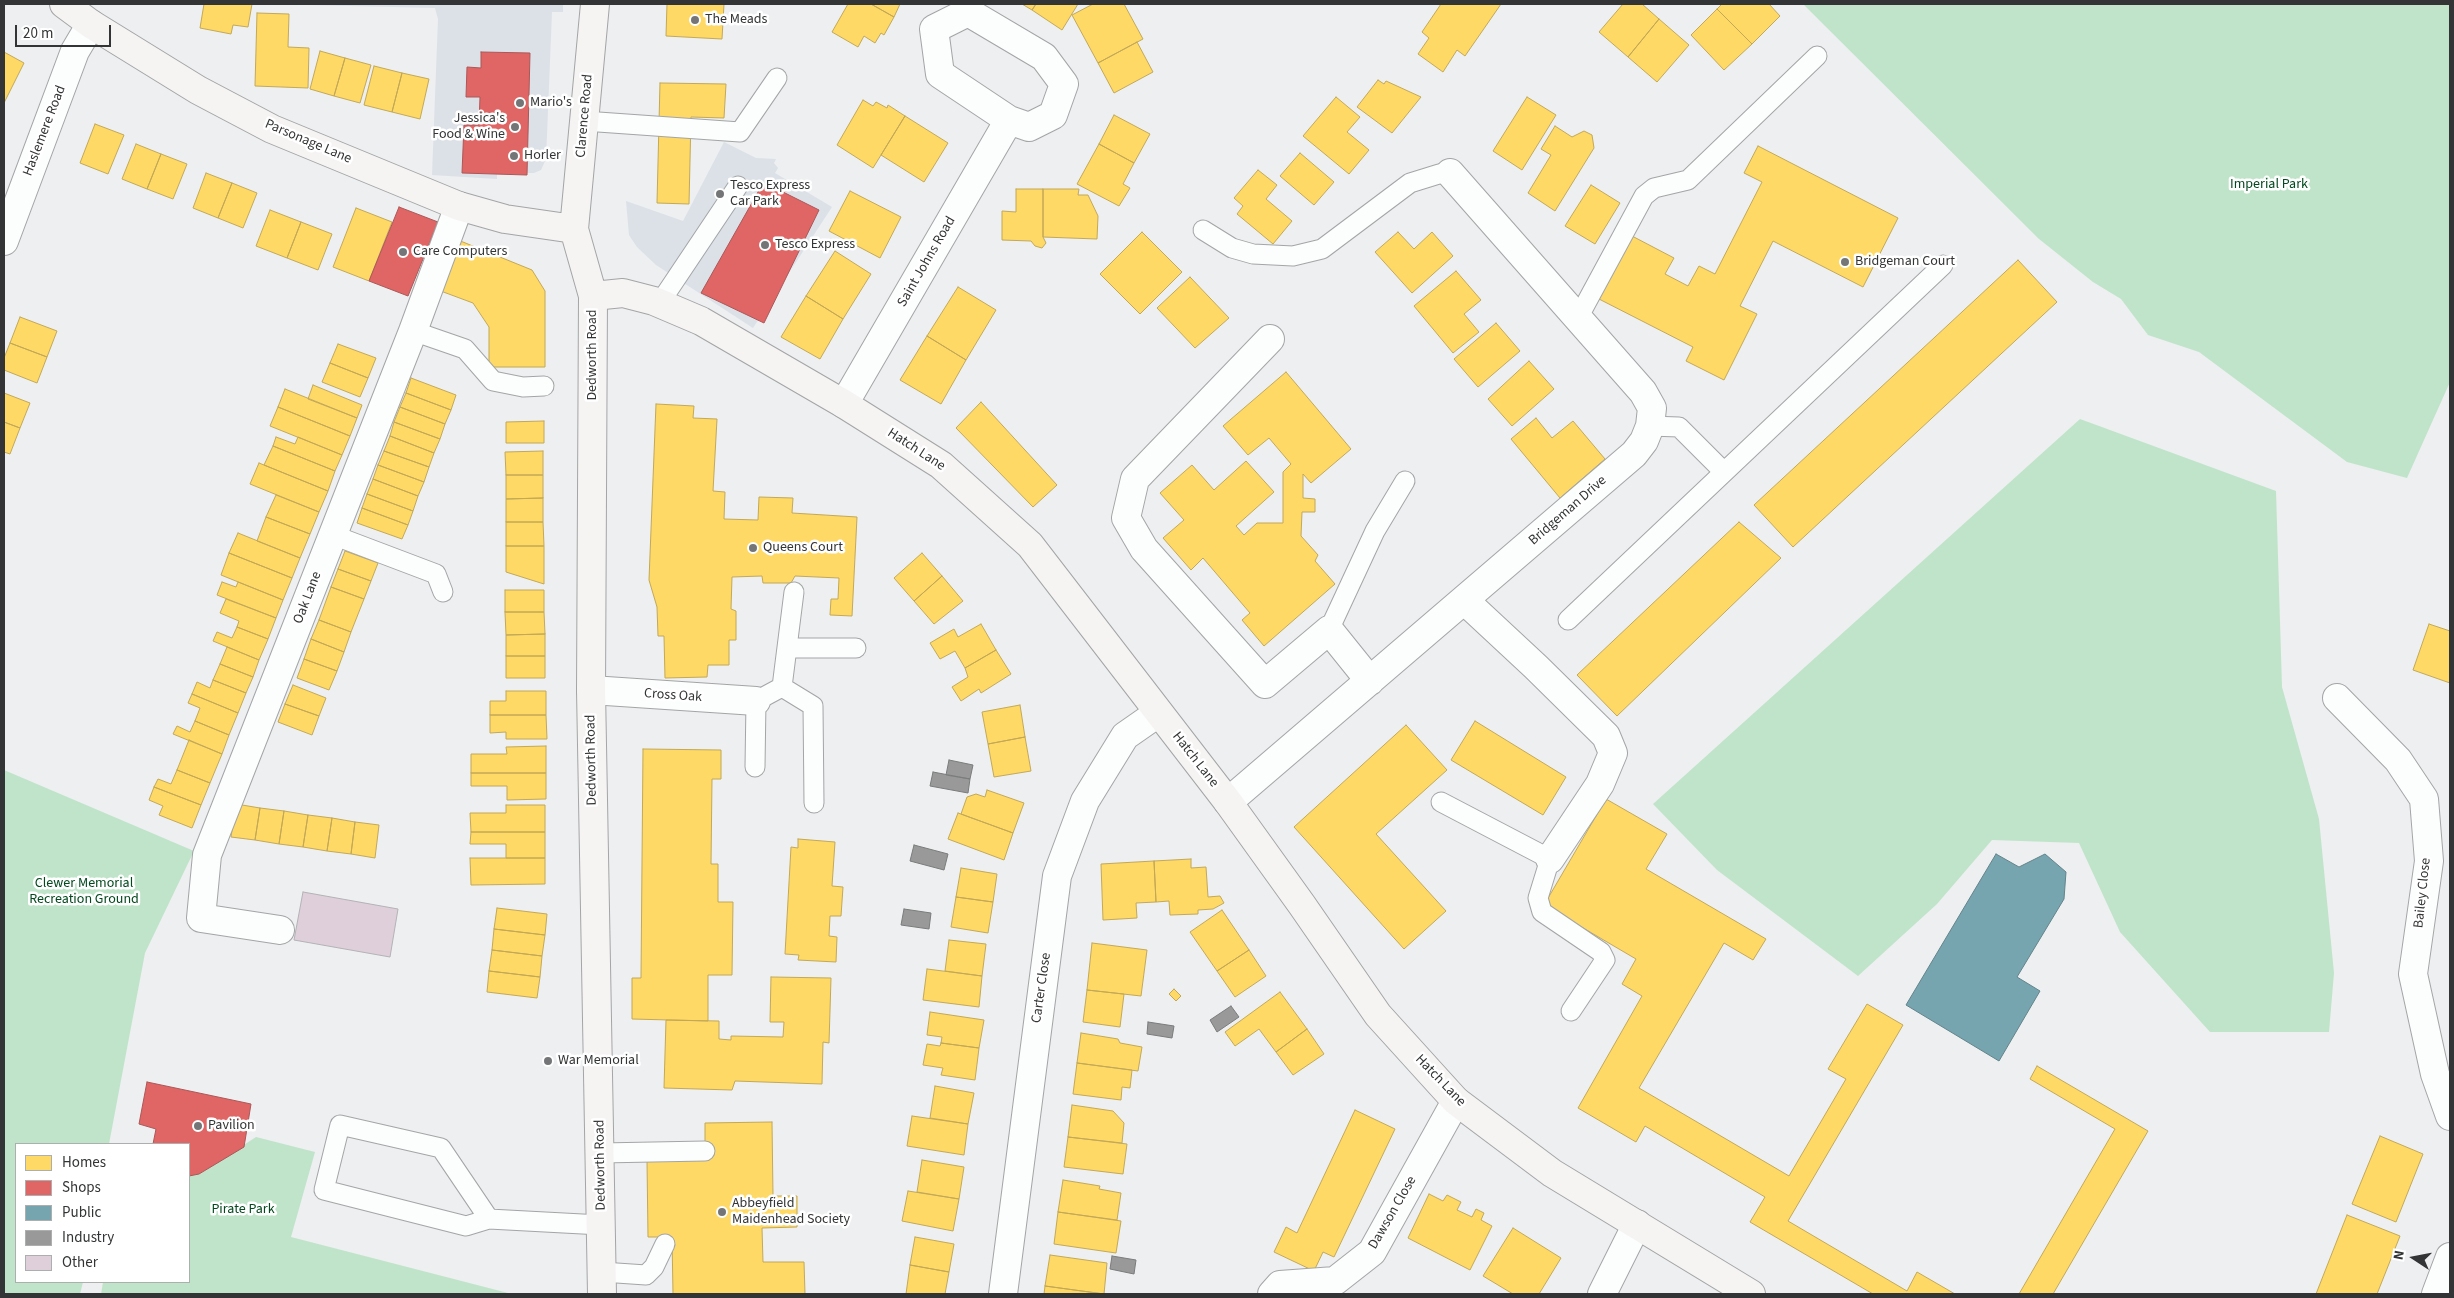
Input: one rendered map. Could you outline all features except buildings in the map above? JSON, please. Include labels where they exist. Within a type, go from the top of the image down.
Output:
[{"type":"street","name":"Parsonage Lane","points":[[64,4],[91,24],[198,90],[272,128],[459,206],[505,219],[574,229]]},
{"type":"street","name":"Clarence Road","points":[[574,229],[595,4]]},
{"type":"street","points":[[968,12],[1044,57],[1064,84],[1053,115],[1029,127],[1009,120],[940,74],[934,29],[968,12]]},
{"type":"street","name":"Haslemere Road","points":[[4,241],[75,51],[91,24]]},
{"type":"street","name":"Saint Johns Road","points":[[844,404],[1009,120]]},
{"type":"street","points":[[1450,173],[1643,392],[1652,408],[1650,426]]},
{"type":"street","name":"Oak Lane","points":[[280,930],[201,918],[207,855],[413,331],[459,206]]},
{"type":"street","name":"Dedworth Road","points":[[574,229],[593,296],[591,690],[602,1283]]},
{"type":"street","name":"Hatch Lane","points":[[593,296],[623,294],[659,304],[701,321],[844,404],[941,464],[1030,545],[1228,802],[1378,1015],[1456,1101],[1552,1173],[1751,1294]]},
{"type":"street","points":[[1270,339],[1134,479],[1126,518],[1144,548],[1265,684],[1329,630],[1370,681]]},
{"type":"street","name":"Bridgeman Drive","points":[[1228,802],[1634,454],[1644,441],[1650,426]]},
{"type":"street","points":[[1464,600],[1606,736],[1613,754],[1600,784],[1550,859]]},
{"type":"street","name":"Cross Oak","points":[[591,690],[756,701]]},
{"type":"street","name":"Bailey Close","points":[[2337,698],[2398,760],[2424,800],[2429,861],[2413,974],[2435,1074],[2450,1116]]},
{"type":"street","name":"Carter Close","points":[[1002,1294],[1058,876],[1085,801],[1125,736],[1158,713]]},
{"type":"street","name":"Dawson Close","points":[[1272,1294],[1280,1285],[1335,1281],[1372,1252],[1456,1101]]},
{"type":"street","points":[[1602,1294],[1637,1224]]},
{"type":"street","points":[[2436,1294],[2450,1257]]},
{"type":"lane","points":[[1578,318],[1644,196],[1654,188],[1688,180],[1817,56]]},
{"type":"lane","points":[[584,121],[740,132],[777,78]]},
{"type":"lane","points":[[1203,230],[1232,248],[1253,254],[1293,256],[1322,249],[1410,183],[1439,174],[1450,173]]},
{"type":"lane","points":[[659,304],[738,186]]},
{"type":"lane","points":[[1568,620],[1943,265]]},
{"type":"lane","points":[[413,331],[465,348],[493,381],[523,387],[544,386]]},
{"type":"lane","points":[[1650,426],[1680,427],[1724,472]]},
{"type":"lane","points":[[1329,630],[1375,531],[1405,481]]},
{"type":"lane","points":[[333,535],[436,574],[442,592]]},
{"type":"lane","points":[[782,687],[794,592]]},
{"type":"lane","points":[[787,648],[856,648]]},
{"type":"lane","points":[[755,767],[756,701],[782,687]]},
{"type":"lane","points":[[782,687],[813,706],[814,803]]},
{"type":"lane","points":[[1441,802],[1550,859],[1538,898],[1542,912],[1601,952],[1605,960],[1571,1011]]},
{"type":"lane","points":[[489,1219],[441,1148],[340,1124],[324,1190],[466,1226],[489,1219],[601,1225]]},
{"type":"lane","points":[[601,1153],[705,1151]]},
{"type":"lane","points":[[602,1283],[646,1275],[654,1267],[665,1244]]},
{"type":"shaded area","points":[[265,4],[563,4],[563,12],[552,12],[546,159],[541,170],[534,173],[497,173],[497,179],[432,175],[438,19],[435,8]]},
{"type":"shaded area","points":[[724,142],[756,158],[776,159],[774,163],[778,168],[775,173],[832,207],[753,328],[656,265],[637,247],[629,235],[626,201],[683,221]]},
{"type":"green space","name":"Imperial Park","points":[[1803,4],[2450,4],[2450,382],[2407,478],[2347,462],[2199,352],[2148,335],[2121,299],[2093,282],[2039,239]]},
{"type":"green space","points":[[2080,419],[2276,491],[2282,687],[2319,819],[2334,973],[2329,1032],[2210,1032],[2120,932],[2079,843],[1992,840],[1937,904],[1858,976],[1717,870],[1653,804]]},
{"type":"green space","name":"Clewer Memorial Recreation Ground","points":[[4,770],[194,851],[145,953],[109,1143],[15,1143],[15,1283],[83,1283],[80,1294],[4,1294]]},
{"type":"green space","name":"Pirate Park","points":[[256,1137],[315,1152],[291,1237],[512,1294],[101,1294],[103,1283],[190,1283],[190,1172],[199,1174]]},
{"type":"place","name":"The Meads","points":[[695,20]]},
{"type":"place","name":"Mario's","points":[[520,103]]},
{"type":"place","name":"Jessica's Food & Wine","points":[[515,127]]},
{"type":"place","name":"Horler","points":[[514,156]]},
{"type":"place","name":"Tesco Express Car Park","points":[[720,194]]},
{"type":"place","name":"Tesco Express","points":[[765,245]]},
{"type":"place","name":"Care Computers","points":[[403,252]]},
{"type":"place","name":"Bridgeman Court","points":[[1845,262]]},
{"type":"place","name":"Queens Court","points":[[753,548]]},
{"type":"place","name":"War Memorial","points":[[548,1061]]},
{"type":"place","name":"Pavilion","points":[[198,1126]]},
{"type":"place","name":"Abbeyfield Maidenhead Society","points":[[722,1212]]}]
